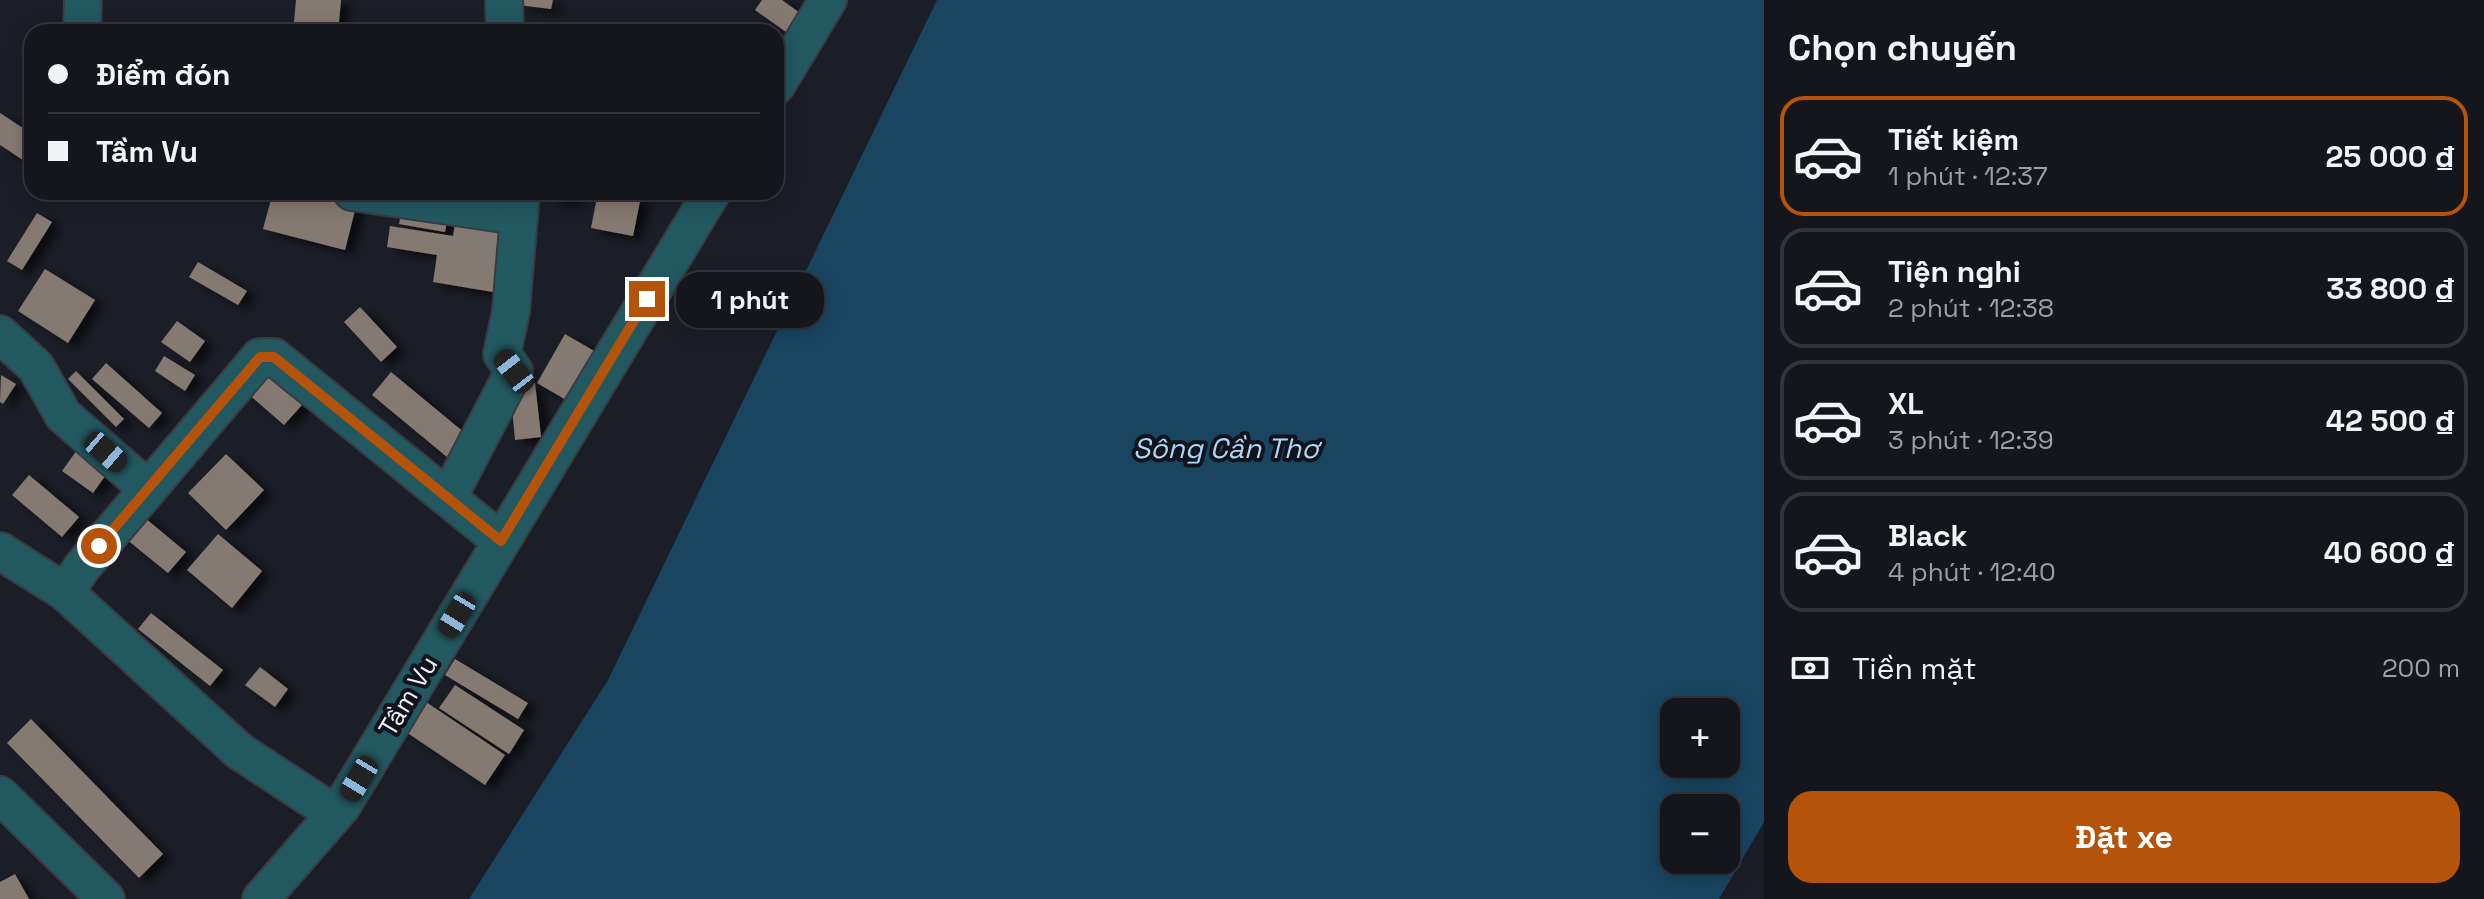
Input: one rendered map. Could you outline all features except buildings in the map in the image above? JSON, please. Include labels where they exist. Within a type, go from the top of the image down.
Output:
[{"type":"street","points":[[82,24],[83,0]]},
{"type":"street","points":[[504,0],[505,24]]},
{"type":"street","points":[[784,73],[828,0]]},
{"type":"street","points":[[448,498],[514,371],[502,354],[511,311],[520,204],[464,200]]},
{"type":"street","name":"Tầm Vu","points":[[261,899],[335,814],[707,200]]},
{"type":"street","points":[[0,334],[36,367],[63,415],[148,489]]},
{"type":"street","points":[[65,592],[260,357],[274,357],[501,541]]},
{"type":"street","points":[[0,551],[65,592],[239,751],[335,814]]},
{"type":"street","points":[[0,795],[106,899]]},
{"type":"water","name":"Sông Cần Thơ","points":[[937,0],[1764,0],[1764,822],[1740,863],[1740,794],[1660,794],[1660,874],[1734,874],[1719,899],[469,899],[608,680]]},
{"type":"route","points":[[99,546],[260,357],[274,357],[501,541],[647,299]]}]
